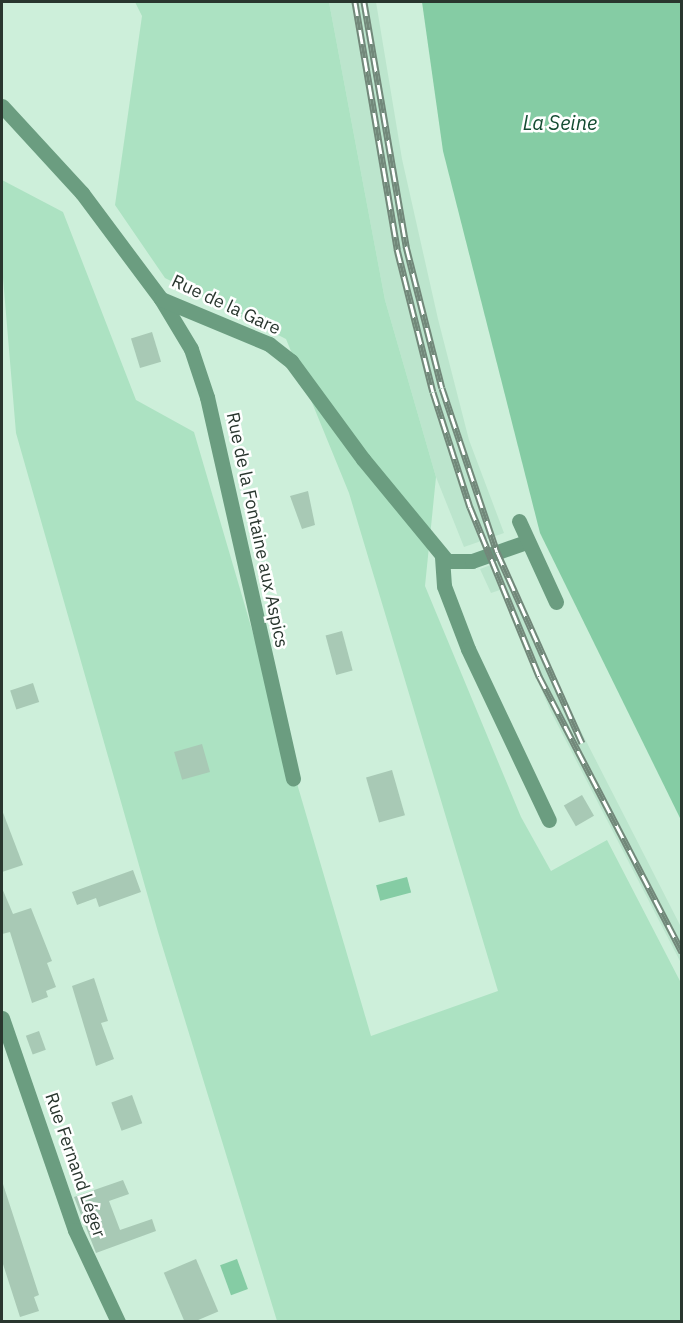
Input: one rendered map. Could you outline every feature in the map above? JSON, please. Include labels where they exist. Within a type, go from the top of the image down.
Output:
[{"type":"street","name":"Rue de la Gare","points":[[2,106],[82,193],[160,299],[269,344],[291,361],[442,557]]},
{"type":"street","name":"Rue de la Fontaine aux Aspics","points":[[160,299],[202,377],[293,777]]},
{"type":"street","points":[[519,521],[526,542],[556,602]]},
{"type":"street","points":[[526,542],[461,563],[442,557],[444,586],[468,649],[549,820]]},
{"type":"street","name":"Rue Fernand Léger","points":[[2,1018],[7,1050],[75,1230],[118,1322]]},
{"type":"shaded area","points":[[135,2],[329,2],[385,300],[436,477],[425,586],[521,817],[551,871],[607,840],[681,983],[681,1321],[277,1321],[158,932],[16,433],[2,266],[2,180],[63,212],[136,400],[194,432],[371,1036],[498,991],[349,493],[286,339],[165,278],[115,205],[142,16]]},
{"type":"shaded area","points":[[329,2],[376,2],[402,159],[438,319],[469,440],[504,533],[464,547],[436,477],[385,300]]},
{"type":"shaded area","points":[[504,560],[561,692],[681,927],[681,963],[550,710],[500,590],[491,593],[480,569]]},
{"type":"water","name":"La Seine","points":[[422,2],[681,2],[681,820],[540,533],[443,151]]},
{"type":"water","points":[[407,877],[411,892],[380,901],[376,885]]},
{"type":"water","points":[[237,1259],[248,1289],[231,1295],[220,1265]]},
{"type":"building","points":[[152,332],[161,362],[140,368],[131,338]]},
{"type":"building","points":[[308,491],[315,525],[302,529],[290,496]]},
{"type":"building","points":[[342,631],[353,671],[336,675],[326,635]]},
{"type":"building","points":[[33,683],[39,702],[16,709],[10,690]]},
{"type":"building","points":[[202,744],[210,772],[182,780],[174,752]]},
{"type":"building","points":[[392,770],[405,815],[379,823],[366,777]]},
{"type":"building","points":[[582,795],[594,816],[576,826],[564,806]]},
{"type":"building","points":[[2,810],[23,865],[2,872]]},
{"type":"building","points":[[133,870],[141,892],[99,907],[96,898],[77,905],[72,892]]},
{"type":"building","points":[[2,888],[13,914],[31,908],[52,961],[47,963],[56,987],[46,991],[48,997],[32,1003],[10,932],[2,934]]},
{"type":"building","points":[[94,978],[108,1021],[101,1023],[114,1059],[96,1066],[72,986]]},
{"type":"building","points":[[39,1031],[46,1050],[33,1055],[26,1036]]},
{"type":"building","points":[[132,1095],[142,1123],[122,1131],[111,1103]]},
{"type":"building","points":[[123,1180],[129,1194],[109,1201],[120,1230],[152,1219],[156,1231],[96,1253],[74,1197]]},
{"type":"building","points":[[3,1184],[39,1295],[34,1297],[39,1311],[20,1317],[2,1261]]},
{"type":"building","points":[[196,1259],[218,1311],[193,1322],[185,1322],[164,1273]]},
{"type":"railway","points":[[355,2],[397,249],[433,392],[470,507],[539,676],[682,952]]},
{"type":"railway","points":[[364,2],[406,246],[442,388],[497,552],[582,743]]}]
